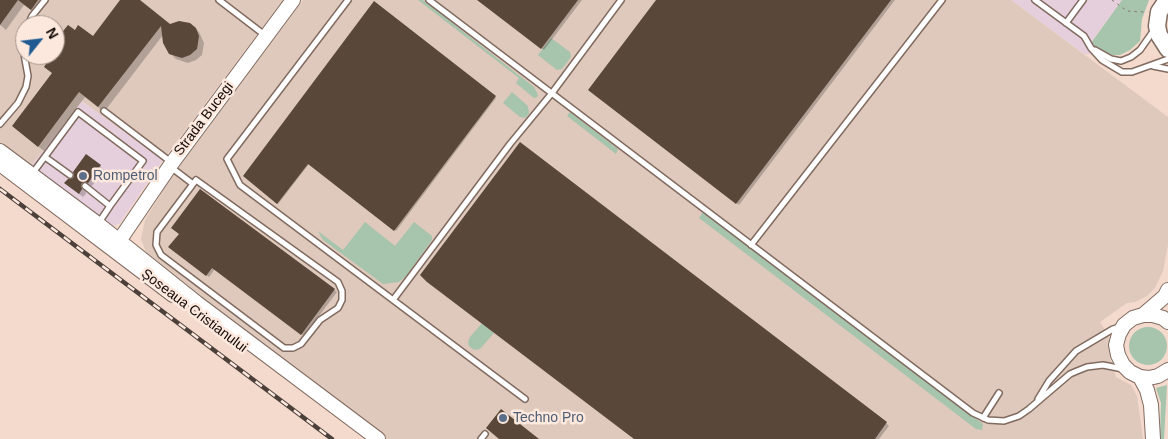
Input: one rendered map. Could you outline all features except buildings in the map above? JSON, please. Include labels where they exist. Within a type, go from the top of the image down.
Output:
[{"type":"main road","name":"Strada Bucegi","points":[[119,241],[170,164],[293,0]]},
{"type":"main road","points":[[1167,0],[1159,12],[1157,26],[1159,35],[1168,48]]},
{"type":"main road","name":"Șoseaua Cristianului","points":[[0,151],[28,179],[363,439]]},
{"type":"main road","name":"Șoseaua Cristianului","points":[[0,164],[28,179],[98,224],[197,303],[378,439]]},
{"type":"main road","name":"Șoseaua Cristianului","points":[[28,179],[113,243],[119,241]]},
{"type":"main road","points":[[1143,315],[1165,296],[1168,290]]},
{"type":"main road","points":[[1153,439],[1151,405],[1147,390],[1135,374],[1122,365],[1116,344],[1124,325],[1133,318],[1153,315],[1163,318],[1168,322]]},
{"type":"main road","points":[[1135,374],[1149,378],[1158,376],[1168,370]]},
{"type":"lane","points":[[33,15],[45,0]]},
{"type":"lane","points":[[218,0],[266,36]]},
{"type":"lane","points":[[348,0],[227,159],[240,185],[525,399]]},
{"type":"lane","points":[[429,0],[953,399],[983,418],[996,422],[1011,419],[1029,409],[1070,374],[1087,367],[1109,366],[1135,374]]},
{"type":"lane","points":[[393,300],[621,0]]},
{"type":"lane","points":[[751,246],[942,0]]},
{"type":"lane","points":[[1035,0],[1084,36],[1091,48],[1102,60],[1122,72],[1132,72],[1168,59]]},
{"type":"lane","points":[[1066,23],[1083,0]]},
{"type":"lane","points":[[1091,48],[1112,59],[1121,60],[1131,57],[1140,50],[1157,26]]},
{"type":"lane","points":[[0,124],[18,103],[26,87],[28,76],[26,65]]},
{"type":"lane","points":[[1152,66],[1168,69]]},
{"type":"lane","points":[[104,111],[193,184]]},
{"type":"lane","points":[[28,179],[78,112],[143,161],[98,224]]},
{"type":"lane","points":[[45,157],[70,176]]},
{"type":"lane","points":[[196,180],[338,282],[342,291],[342,300],[338,308],[320,320],[301,344],[293,348],[284,348],[161,255],[156,244],[157,232],[193,184],[196,180]]},
{"type":"lane","points":[[85,186],[110,206]]},
{"type":"lane","points":[[1037,401],[1049,381],[1076,351],[1113,329],[1124,325]]},
{"type":"lane","points":[[983,418],[999,393]]},
{"type":"path","points":[[1112,0],[1127,11],[1144,12]]},
{"type":"shaded area","points":[[0,0],[283,0],[163,160],[82,101],[30,167],[0,144]]},
{"type":"shaded area","points":[[303,0],[1011,0],[1168,117],[1168,245],[1163,271],[1155,288],[1147,296],[1135,302],[1127,303],[1100,322],[1109,336],[1110,357],[1116,377],[1131,385],[1137,396],[1143,439],[387,439],[149,259],[141,239],[145,220],[183,158]]},
{"type":"shaded area","points":[[1011,0],[1122,0],[1089,45],[1093,54],[1084,54]]},
{"type":"shaded area","points":[[82,101],[163,160],[120,223],[112,227],[30,167]]},
{"type":"green space","points":[[418,0],[423,0],[534,87],[538,95],[537,97],[534,98],[516,83],[519,78]]},
{"type":"green space","points":[[1122,0],[1149,0],[1142,19],[1140,41],[1130,50],[1120,55],[1111,55],[1102,52],[1091,43]]},
{"type":"green space","points":[[551,38],[570,52],[571,57],[562,69],[557,70],[538,55]]},
{"type":"green space","points":[[512,92],[528,106],[529,114],[525,118],[520,117],[503,103]]},
{"type":"green space","points":[[570,112],[618,149],[616,154],[567,116]]},
{"type":"green space","points":[[703,212],[983,424],[982,430],[976,429],[699,218]]},
{"type":"green space","points":[[365,222],[395,246],[414,222],[432,236],[432,240],[406,276],[399,282],[383,284],[323,240],[318,231],[343,250]]},
{"type":"green space","points":[[482,323],[494,333],[480,349],[474,350],[469,346],[468,342]]},
{"type":"green space","points":[[1148,327],[1162,332],[1167,346],[1162,360],[1148,365],[1134,360],[1129,346],[1134,332]]},
{"type":"green space","points":[[1167,385],[1164,439],[1160,439],[1161,403],[1156,388]]},
{"type":"railway","points":[[0,189],[332,439]]},
{"type":"place","name":"Rompetrol","points":[[83,176]]},
{"type":"place","name":"Techno Pro","points":[[503,418]]}]
